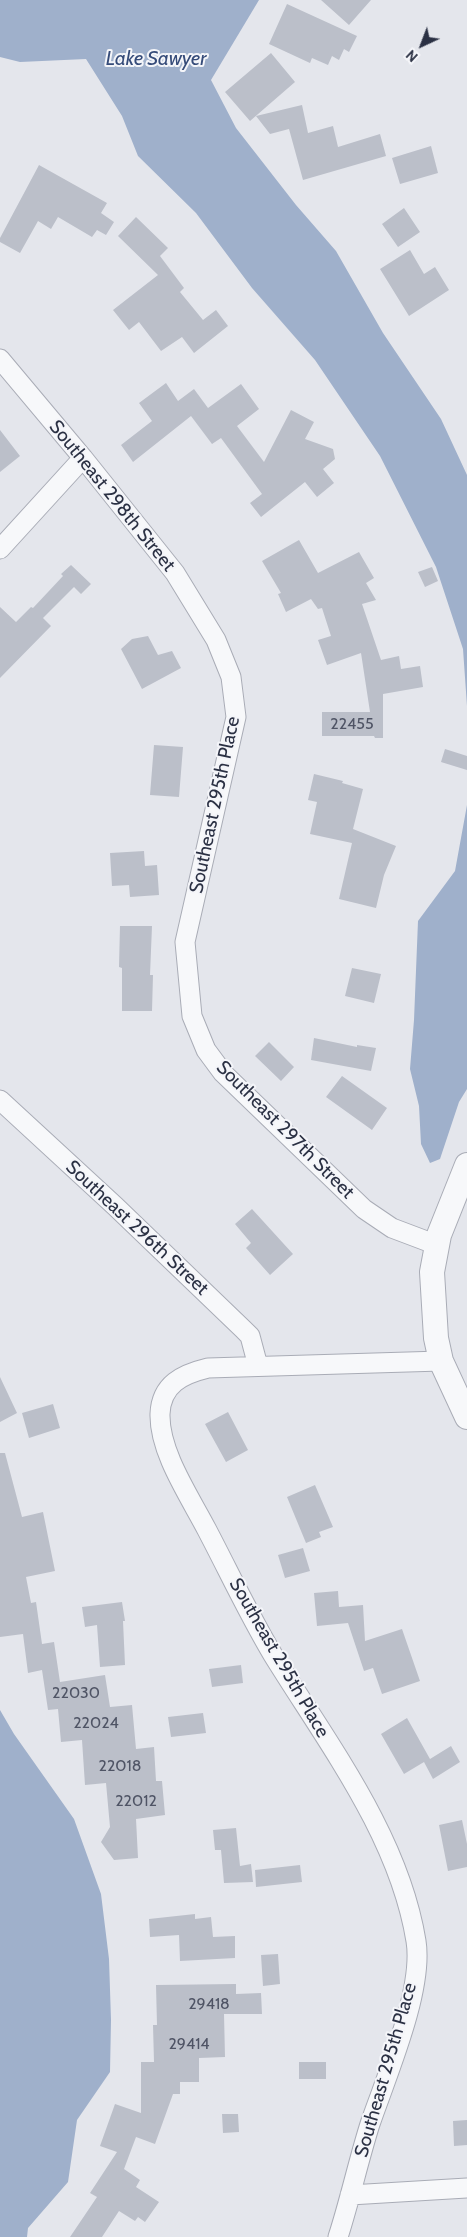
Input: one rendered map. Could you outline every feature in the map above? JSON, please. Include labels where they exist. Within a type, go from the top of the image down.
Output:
[{"type":"street","name":"Southeast 298th Street","points":[[0,359],[83,458],[175,573],[216,640]]},
{"type":"street","points":[[0,549],[83,458]]},
{"type":"street","name":"Southeast 295th Place","points":[[185,942],[236,716],[231,677],[216,640]]},
{"type":"street","name":"Southeast 297th Street","points":[[185,942],[192,1016],[206,1050],[223,1073],[364,1208],[392,1228],[437,1245]]},
{"type":"street","name":"Southeast 296th Street","points":[[0,1100],[243,1328],[250,1336],[258,1366]]},
{"type":"street","points":[[467,1165],[439,1235],[432,1272],[436,1338],[441,1361],[467,1417]]},
{"type":"street","name":"Southeast 295th Place","points":[[338,2237],[364,2143],[398,2044],[412,1993],[417,1960],[416,1943],[405,1892],[375,1820],[270,1649],[175,1469],[162,1436],[160,1412],[164,1396],[170,1385],[191,1372],[208,1368],[441,1361]]},
{"type":"street","points":[[350,2195],[467,2188]]},
{"type":"water","name":"Lake Sawyer","points":[[0,0],[259,0],[211,80],[236,128],[296,205],[336,251],[383,333],[441,419],[467,475],[467,706],[463,649],[436,567],[380,456],[315,360],[252,288],[196,213],[138,156],[122,116],[86,59],[20,62],[0,57]]},
{"type":"water","points":[[467,805],[467,1089],[459,1102],[440,1159],[430,1163],[421,1144],[419,1106],[410,1069],[418,921],[455,871]]},
{"type":"water","points":[[0,1710],[14,1734],[74,1819],[101,1894],[109,1959],[110,2072],[77,2120],[68,2182],[28,2228],[27,2237],[0,2237]]},
{"type":"building","points":[[321,0],[371,0],[349,25]]},
{"type":"building","points":[[287,4],[357,36],[349,52],[344,49],[339,60],[332,56],[328,65],[312,58],[310,63],[269,44]]},
{"type":"building","points":[[271,53],[295,82],[250,121],[225,92]]},
{"type":"building","points":[[302,105],[308,133],[333,126],[338,147],[380,134],[386,156],[303,180],[289,129],[270,134],[256,116]]},
{"type":"building","points":[[431,146],[438,173],[400,184],[392,158]]},
{"type":"building","points":[[39,165],[107,203],[101,213],[114,222],[106,235],[97,230],[92,237],[58,217],[51,229],[38,221],[20,253],[0,242],[0,238]]},
{"type":"building","points":[[404,208],[420,232],[398,247],[382,224]]},
{"type":"building","points":[[136,217],[168,248],[160,256],[184,288],[180,292],[203,320],[216,310],[228,326],[194,353],[182,337],[161,351],[139,322],[129,330],[113,310],[158,275],[118,236]]},
{"type":"building","points":[[410,250],[424,274],[435,267],[449,290],[409,316],[380,269]]},
{"type":"building","points":[[166,383],[178,401],[194,389],[208,408],[241,384],[259,409],[237,426],[264,462],[291,410],[314,422],[305,439],[333,449],[335,459],[323,469],[334,483],[317,497],[305,482],[261,517],[250,503],[262,494],[221,438],[212,444],[191,416],[133,462],[121,445],[152,421],[139,403]]},
{"type":"building","points":[[0,430],[20,456],[0,472]]},
{"type":"building","points":[[299,540],[318,573],[359,552],[374,578],[366,583],[376,600],[362,604],[381,660],[399,656],[401,669],[420,666],[423,687],[383,694],[383,738],[375,738],[374,736],[322,736],[322,712],[370,712],[361,653],[327,665],[318,640],[331,636],[322,608],[318,609],[311,599],[286,612],[278,594],[281,593],[262,561]]},
{"type":"building","points":[[71,565],[91,584],[81,594],[74,587],[43,618],[51,626],[0,678],[0,607],[16,622],[31,607],[33,608],[63,576],[61,574]]},
{"type":"building","points":[[432,567],[438,581],[425,587],[418,572]]},
{"type":"building","points":[[148,636],[158,655],[172,651],[181,668],[142,689],[121,649],[132,639]]},
{"type":"building","points":[[154,745],[183,747],[179,797],[150,795]]},
{"type":"building","points":[[445,749],[467,756],[467,770],[441,762]]},
{"type":"building","points":[[314,774],[343,781],[342,783],[363,789],[353,829],[396,846],[384,875],[376,908],[339,899],[352,843],[310,834],[317,802],[308,800]]},
{"type":"building","points":[[144,851],[145,866],[157,865],[159,895],[130,897],[129,885],[112,886],[110,853]]},
{"type":"building","points":[[120,926],[152,926],[150,975],[153,975],[152,1011],[122,1011],[122,968],[119,967]]},
{"type":"building","points":[[352,968],[381,974],[374,1003],[345,996]]},
{"type":"building","points":[[314,1038],[357,1047],[357,1045],[376,1048],[371,1071],[311,1060]]},
{"type":"building","points":[[269,1042],[294,1067],[281,1081],[255,1056]]},
{"type":"building","points":[[342,1076],[387,1108],[372,1130],[326,1097]]},
{"type":"building","points":[[252,1209],[293,1254],[270,1275],[246,1248],[251,1243],[235,1224]]},
{"type":"building","points":[[0,1377],[17,1413],[0,1422]]},
{"type":"building","points":[[53,1404],[60,1428],[29,1438],[22,1413]]},
{"type":"building","points":[[228,1412],[248,1450],[226,1462],[205,1424]]},
{"type":"building","points":[[0,1453],[5,1453],[22,1517],[43,1512],[55,1571],[26,1577],[31,1603],[36,1602],[42,1644],[54,1642],[60,1682],[105,1675],[110,1707],[132,1705],[136,1749],[154,1747],[156,1781],[162,1781],[165,1815],[136,1819],[138,1858],[114,1860],[101,1842],[110,1827],[106,1783],[85,1785],[82,1740],[61,1742],[58,1709],[48,1710],[42,1670],[28,1673],[23,1634],[0,1637]]},
{"type":"building","points":[[315,1485],[333,1527],[319,1532],[321,1537],[306,1543],[287,1497]]},
{"type":"building","points":[[303,1548],[310,1571],[285,1578],[278,1555]]},
{"type":"building","points":[[338,1591],[339,1607],[363,1605],[365,1641],[402,1629],[420,1681],[382,1694],[373,1668],[364,1671],[348,1623],[317,1626],[314,1593]]},
{"type":"building","points":[[122,1602],[125,1621],[123,1621],[125,1665],[100,1667],[97,1625],[85,1627],[82,1607]]},
{"type":"building","points":[[241,1665],[243,1683],[212,1687],[209,1669]]},
{"type":"building","points":[[203,1713],[206,1733],[171,1737],[168,1717]]},
{"type":"building","points":[[407,1718],[430,1759],[451,1746],[460,1762],[433,1779],[424,1762],[404,1774],[381,1734]]},
{"type":"building","points":[[462,1820],[467,1844],[467,1867],[448,1871],[439,1825]]},
{"type":"building","points":[[236,1828],[240,1866],[251,1864],[253,1882],[224,1883],[221,1850],[215,1850],[213,1830]]},
{"type":"building","points":[[300,1865],[302,1882],[256,1887],[255,1870]]},
{"type":"building","points":[[195,1914],[195,1919],[211,1917],[213,1937],[235,1936],[235,1958],[180,1961],[179,1935],[150,1937],[149,1919]]},
{"type":"building","points":[[278,1954],[280,1984],[263,1986],[261,1955]]},
{"type":"building","points":[[236,1984],[236,1994],[261,1993],[262,2014],[224,2014],[225,2057],[199,2058],[199,2082],[180,2082],[180,2094],[173,2094],[155,2144],[136,2137],[124,2169],[140,2180],[136,2187],[159,2202],[145,2222],[138,2217],[135,2221],[119,2211],[102,2237],[70,2237],[97,2197],[90,2193],[117,2152],[100,2146],[115,2104],[141,2113],[141,2062],[154,2062],[153,2025],[157,2025],[156,1985]]},
{"type":"building","points":[[299,2062],[326,2062],[326,2079],[299,2079]]},
{"type":"building","points":[[222,2114],[238,2114],[239,2132],[223,2133]]},
{"type":"building","points":[[467,2120],[467,2145],[454,2146],[453,2121]]}]
